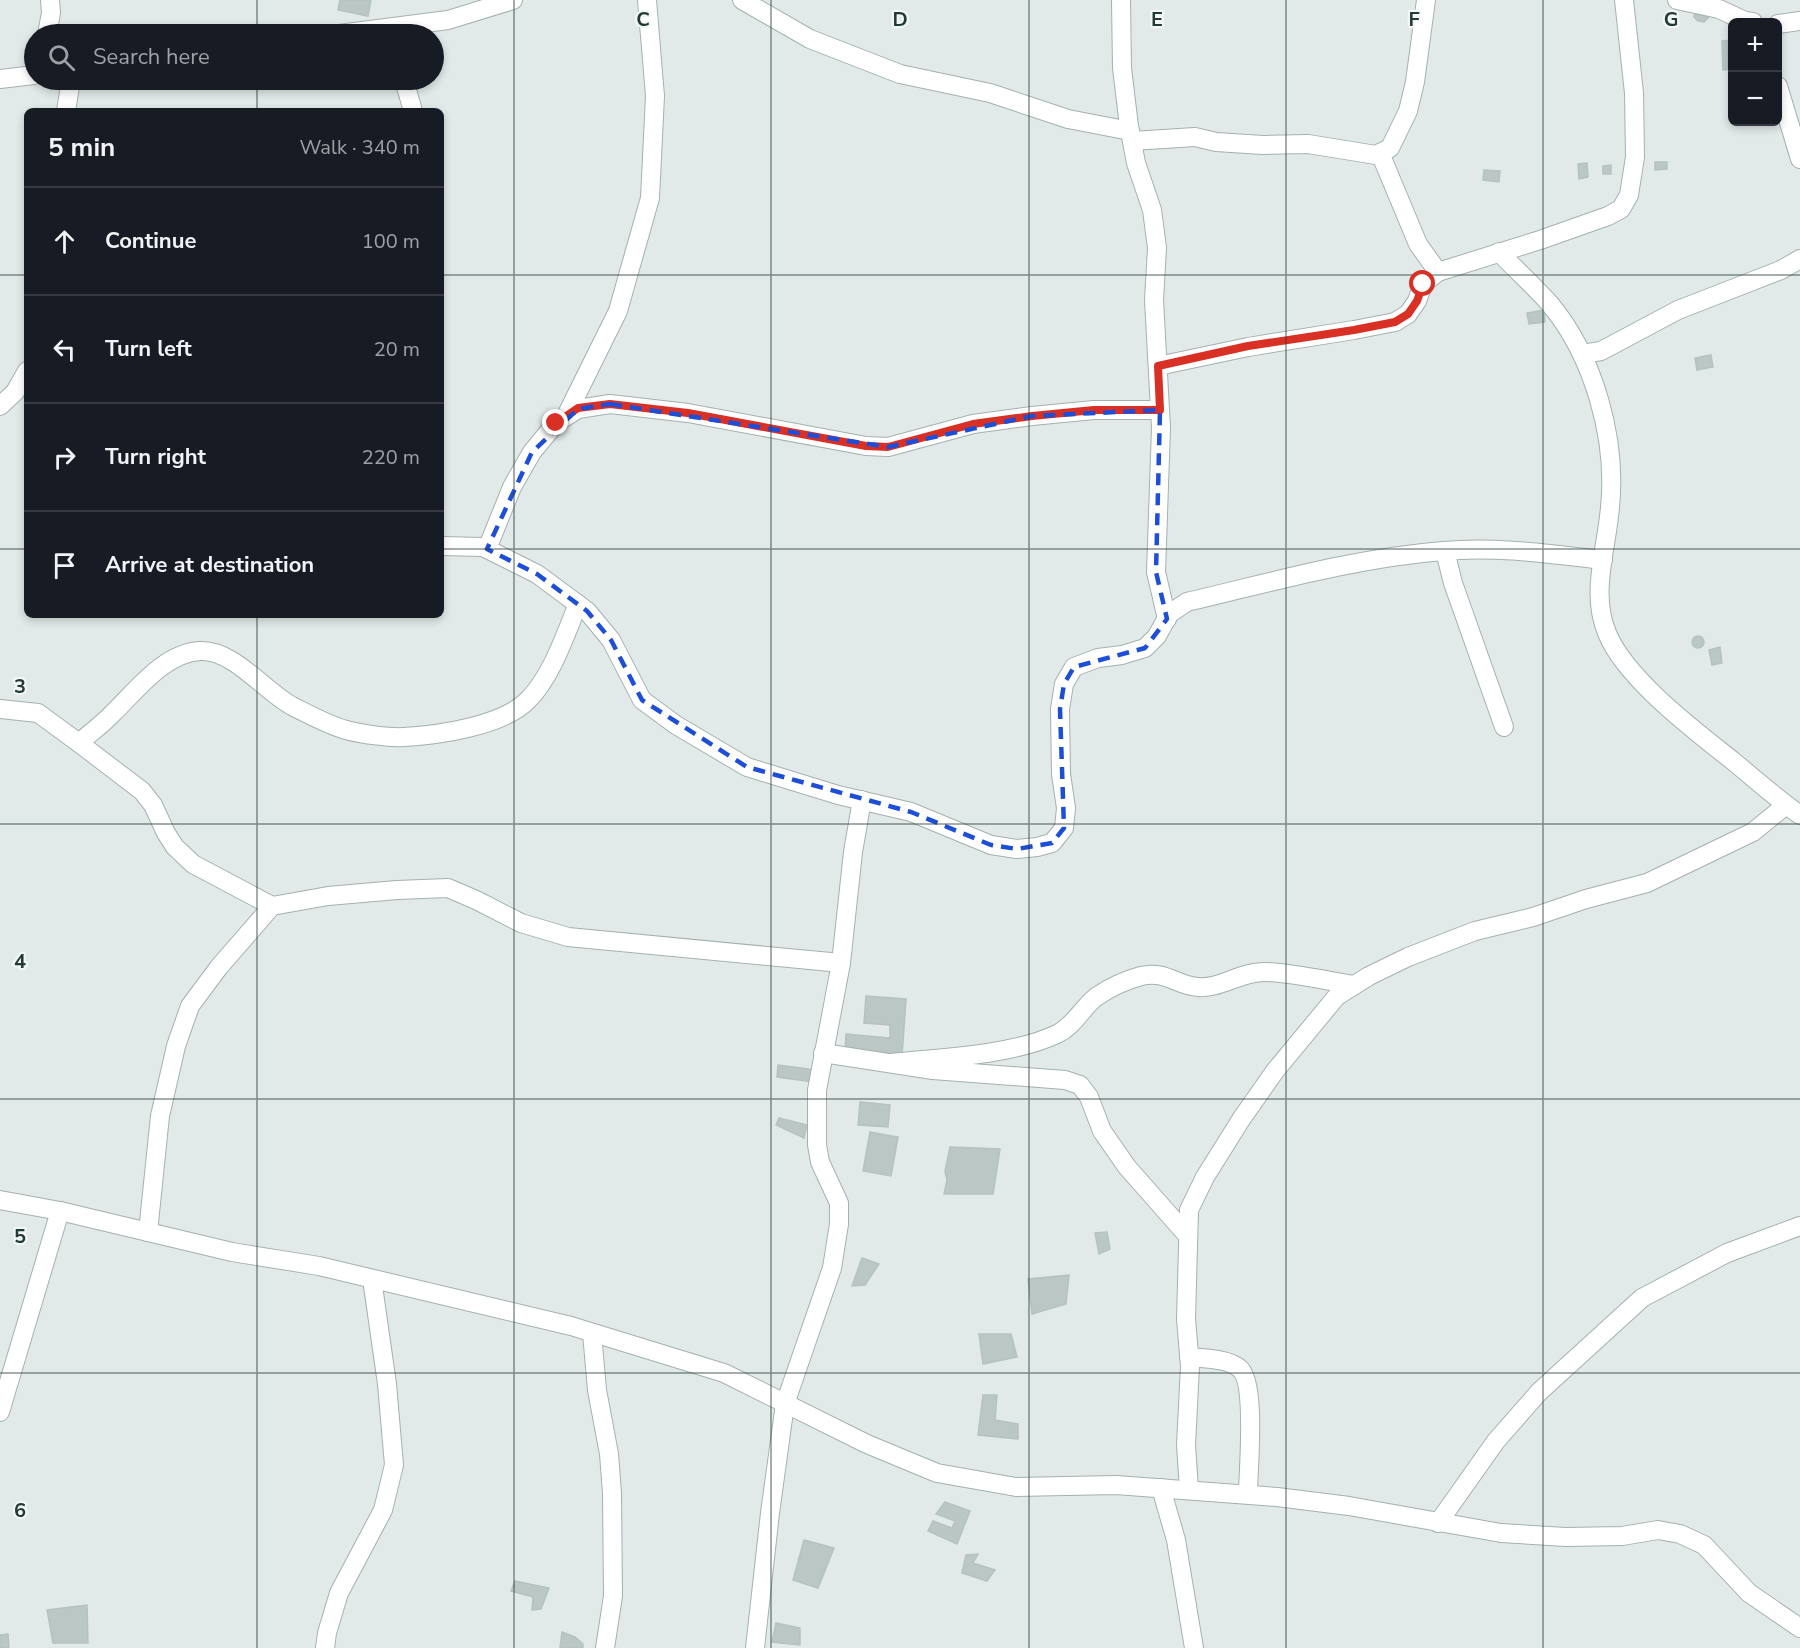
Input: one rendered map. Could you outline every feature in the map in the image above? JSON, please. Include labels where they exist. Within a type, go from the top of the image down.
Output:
[{"type":"street","points":[[49,24],[50,0]]},
{"type":"street","points":[[427,24],[448,20],[513,0]]},
{"type":"street","points":[[566,416],[618,310],[650,198],[655,96],[647,0]]},
{"type":"street","points":[[742,0],[810,39],[900,74],[990,93],[1068,119],[1131,136],[1195,137],[1216,142],[1263,145],[1308,144],[1376,155],[1390,148],[1408,111],[1426,0]]},
{"type":"street","points":[[1121,0],[1122,68],[1131,136],[1136,163],[1152,210],[1157,248],[1154,300],[1160,410],[1156,572],[1167,619]]},
{"type":"street","points":[[1158,366],[1248,346],[1395,322],[1408,314],[1417,301],[1423,284],[1438,272],[1608,216],[1621,209],[1629,195],[1635,157],[1634,93],[1624,0]]},
{"type":"street","points":[[1677,0],[1719,9],[1738,18]]},
{"type":"street","points":[[1782,23],[1800,21]]},
{"type":"street","points":[[0,79],[24,76]]},
{"type":"street","points":[[66,108],[69,90]]},
{"type":"street","points":[[407,90],[412,108]]},
{"type":"street","points":[[1782,99],[1800,159]]},
{"type":"street","points":[[1380,153],[1418,244],[1438,272]]},
{"type":"street","points":[[1189,1489],[1186,1445],[1189,1357],[1186,1319],[1189,1210],[1195,1195],[1242,1118],[1275,1071],[1337,996],[1369,976],[1408,957],[1475,932],[1647,883],[1793,810],[1772,796],[1694,730],[1627,667],[1606,632],[1599,596],[1611,506],[1611,462],[1605,422],[1586,359],[1550,305],[1498,252]]},
{"type":"street","points":[[1582,354],[1601,351],[1678,310],[1762,278],[1800,259]]},
{"type":"street","points":[[0,406],[21,395]]},
{"type":"street","points":[[488,549],[512,487],[532,452],[556,423],[578,408],[610,404],[688,413],[866,446],[888,447],[973,424],[1094,410],[1160,410]]},
{"type":"street","points":[[444,544],[488,549],[537,574],[578,604],[587,611],[611,640],[642,700],[676,725],[747,767],[838,795],[911,812],[991,845],[1017,849],[1052,843],[1064,828],[1060,709],[1064,684],[1074,667],[1098,658],[1122,655],[1145,648],[1157,636],[1169,614],[1187,602],[1373,559],[1445,551],[1528,551],[1603,560]]},
{"type":"street","points":[[1445,551],[1453,583],[1504,727]]},
{"type":"street","points":[[79,743],[112,714],[135,689],[161,668],[178,656],[200,651],[220,654],[290,705],[345,730],[401,738],[446,733],[500,719],[528,700],[553,663],[578,604]]},
{"type":"street","points":[[0,709],[38,713],[142,791],[153,805],[175,847],[193,864],[272,906],[328,896],[448,888],[521,923],[568,937],[841,963]]},
{"type":"street","points":[[755,1648],[785,1404],[832,1268],[839,1224],[840,1203],[820,1162],[817,1145],[817,1090],[841,963],[853,852],[862,800]]},
{"type":"street","points":[[148,1232],[160,1116],[176,1046],[190,1006],[219,967],[272,906]]},
{"type":"street","points":[[891,1063],[996,1051],[1032,1043],[1058,1034],[1078,1018],[1095,998],[1126,981],[1144,975],[1161,975],[1195,987],[1208,987],[1241,975],[1264,972],[1354,985]]},
{"type":"street","points":[[823,1053],[933,1070],[1065,1080],[1080,1085],[1089,1097],[1102,1131],[1127,1167],[1187,1235]]},
{"type":"street","points":[[0,1200],[60,1211],[232,1252],[319,1266],[592,1333],[724,1373],[867,1444],[937,1473],[1016,1487],[1116,1485],[1248,1494],[1349,1506],[1501,1533],[1566,1537],[1622,1536],[1658,1530],[1680,1534],[1704,1545],[1749,1593],[1800,1628]]},
{"type":"street","points":[[0,1412],[60,1211]]},
{"type":"street","points":[[1438,1523],[1496,1441],[1539,1392],[1642,1298],[1728,1252],[1800,1226]]},
{"type":"street","points":[[325,1648],[339,1593],[383,1510],[394,1465],[387,1384],[372,1279]]},
{"type":"street","points":[[592,1333],[597,1390],[609,1454],[612,1493],[613,1596],[605,1648]]},
{"type":"street","points":[[1189,1357],[1229,1363],[1240,1368],[1246,1377],[1250,1415],[1248,1494]]},
{"type":"street","points":[[1161,1488],[1176,1540],[1194,1648]]},
{"type":"highlighted area","points":[[610,404],[888,447],[1032,416],[1160,410],[1156,572],[1167,619],[1145,648],[1074,667],[1064,684],[1060,709],[1064,828],[1052,843],[1017,849],[991,845],[911,812],[747,767],[642,700],[611,640],[587,611],[537,574],[487,549],[532,452],[578,409]]},
{"type":"building","points":[[340,0],[371,0],[368,16],[338,10]]},
{"type":"building","points":[[1695,11],[1709,15],[1708,18],[1704,22],[1698,21],[1694,17]]},
{"type":"building","points":[[1671,15],[1675,16],[1675,24],[1671,25],[1667,24],[1666,20],[1667,16]]},
{"type":"building","points":[[1728,40],[1728,69],[1723,70],[1722,41]]},
{"type":"building","points":[[1655,162],[1667,162],[1667,169],[1655,170]]},
{"type":"building","points":[[1587,163],[1588,177],[1579,179],[1578,164]]},
{"type":"building","points":[[1611,165],[1611,174],[1603,174],[1603,166]]},
{"type":"building","points":[[1484,170],[1500,171],[1499,182],[1483,180]]},
{"type":"building","points":[[1544,310],[1545,322],[1529,324],[1527,313]]},
{"type":"building","points":[[1711,355],[1713,367],[1697,370],[1695,358]]},
{"type":"building","points":[[1700,636],[1704,642],[1700,648],[1696,648],[1692,640]]},
{"type":"building","points":[[1720,647],[1722,663],[1712,665],[1709,650]]},
{"type":"building","points":[[866,996],[906,999],[902,1056],[845,1052],[846,1034],[890,1038],[890,1025],[864,1023]]},
{"type":"building","points":[[778,1065],[815,1070],[813,1082],[777,1077]]},
{"type":"building","points":[[860,1102],[890,1105],[888,1127],[858,1125]]},
{"type":"building","points":[[779,1118],[807,1125],[804,1138],[776,1125]]},
{"type":"building","points":[[870,1132],[898,1137],[891,1176],[863,1171]]},
{"type":"building","points":[[950,1147],[1000,1149],[993,1194],[944,1194],[947,1180],[945,1171]]},
{"type":"building","points":[[1107,1232],[1110,1249],[1099,1254],[1095,1233]]},
{"type":"building","points":[[862,1258],[879,1264],[865,1285],[852,1286]]},
{"type":"building","points":[[1069,1275],[1066,1304],[1032,1314],[1028,1279]]},
{"type":"building","points":[[979,1334],[1011,1334],[1017,1357],[983,1364]]},
{"type":"building","points":[[983,1395],[997,1395],[995,1420],[1018,1424],[1018,1439],[978,1435]]},
{"type":"building","points":[[945,1502],[970,1511],[957,1544],[928,1531],[933,1521],[952,1528],[955,1521],[936,1514]]},
{"type":"building","points":[[804,1540],[834,1548],[818,1588],[793,1580]]},
{"type":"building","points":[[978,1554],[973,1563],[995,1570],[987,1581],[962,1573],[966,1555]]},
{"type":"building","points":[[515,1581],[549,1588],[541,1609],[532,1610],[533,1597],[511,1591]]},
{"type":"building","points":[[87,1605],[88,1643],[53,1643],[47,1610]]},
{"type":"building","points":[[776,1623],[800,1628],[800,1645],[772,1642]]},
{"type":"building","points":[[562,1632],[575,1637],[583,1644],[583,1648],[560,1648]]},
{"type":"building","points":[[8,1634],[9,1648],[0,1648],[0,1635]]},
{"type":"route","points":[[556,423],[578,408],[610,404],[688,413],[866,446],[888,447],[973,424],[1094,410],[1160,410],[1158,366],[1248,346],[1395,322],[1408,314],[1417,301],[1423,284]]}]
